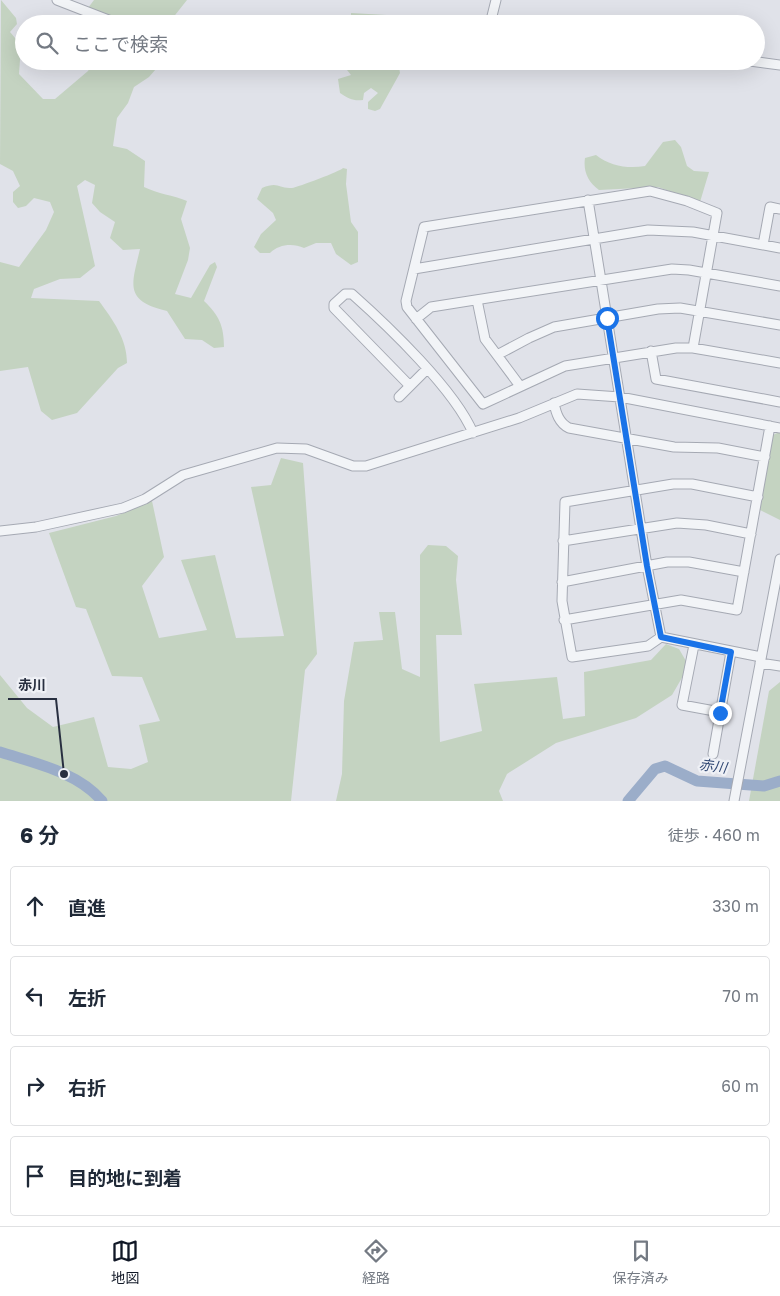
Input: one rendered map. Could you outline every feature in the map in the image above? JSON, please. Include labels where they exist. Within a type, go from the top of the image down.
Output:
[{"type":"street","points":[[56,0],[95,15]]},
{"type":"street","points":[[492,15],[496,0]]},
{"type":"street","points":[[765,63],[780,65]]},
{"type":"street","points":[[693,348],[717,213],[661,192],[638,192],[424,227],[406,302],[416,319],[483,404],[565,366],[651,351],[693,348],[780,363]]},
{"type":"street","points":[[588,200],[647,566],[661,637]]},
{"type":"street","points":[[763,244],[770,207],[780,209]]},
{"type":"street","points":[[414,269],[657,230],[693,232],[780,248]]},
{"type":"street","points":[[416,319],[431,307],[672,269],[780,286]]},
{"type":"street","points":[[410,386],[334,308],[334,304],[345,294],[352,294],[427,370],[459,408],[473,433]]},
{"type":"street","points":[[477,300],[482,333],[520,386]]},
{"type":"street","points":[[497,355],[554,327],[658,309],[680,308],[780,325]]},
{"type":"street","points":[[651,351],[656,379],[780,402]]},
{"type":"street","points":[[399,397],[427,370]]},
{"type":"street","points":[[0,531],[36,527],[123,508],[145,499],[184,475],[277,448],[306,449],[353,466],[366,466],[519,418],[577,394],[620,397],[780,428]]},
{"type":"street","points":[[554,402],[557,414],[563,425],[569,428],[674,447],[718,448],[765,457]]},
{"type":"street","points":[[564,620],[681,600],[737,610],[770,426]]},
{"type":"street","points":[[758,496],[692,484],[673,484],[565,502],[562,582],[564,620],[572,658],[648,646],[661,637],[731,652],[780,666]]},
{"type":"street","points":[[563,541],[641,528],[693,523],[751,534]]},
{"type":"street","points":[[736,797],[780,559]]},
{"type":"street","points":[[562,582],[676,561],[744,572]]},
{"type":"street","points":[[694,645],[682,705],[720,712]]},
{"type":"street","points":[[713,754],[731,652]]},
{"type":"green space","points":[[1,0],[15,17],[15,26],[10,32],[15,38],[15,70],[19,70],[19,74],[43,99],[55,99],[89,70],[155,70],[149,77],[134,87],[128,103],[117,118],[113,146],[127,149],[145,161],[144,187],[187,201],[181,219],[190,248],[188,260],[175,294],[191,298],[210,265],[215,262],[217,267],[204,301],[220,321],[224,347],[214,348],[202,340],[185,339],[167,311],[143,302],[137,296],[133,281],[140,249],[123,250],[110,238],[115,222],[100,212],[92,203],[95,185],[85,180],[77,186],[95,266],[80,278],[60,279],[34,289],[31,298],[99,301],[122,338],[127,363],[118,368],[77,413],[52,420],[41,411],[28,367],[0,371],[0,262],[19,267],[46,230],[54,212],[50,202],[34,198],[26,206],[18,208],[13,202],[13,192],[20,186],[13,171],[0,164]]},
{"type":"green space","points":[[94,0],[187,0],[175,15],[83,15]]},
{"type":"green space","points":[[351,13],[386,15],[351,15]]},
{"type":"green space","points":[[347,70],[400,70],[400,73],[380,109],[375,111],[368,109],[368,102],[378,93],[371,88],[364,93],[363,100],[351,99],[340,93],[338,79],[351,75]]},
{"type":"green space","points":[[675,140],[681,147],[687,166],[694,171],[709,172],[700,202],[658,187],[599,190],[587,176],[585,158],[596,155],[607,162],[619,166],[645,166],[663,142]]},
{"type":"green space","points":[[343,168],[347,169],[346,184],[351,222],[358,232],[358,262],[351,265],[336,254],[331,243],[316,243],[304,248],[286,245],[270,253],[260,253],[254,247],[261,234],[276,220],[273,213],[257,199],[262,188],[275,185],[292,188]]},
{"type":"green space","points":[[779,432],[780,520],[760,510],[773,435]]},
{"type":"green space","points":[[281,458],[303,463],[317,654],[305,670],[291,801],[0,801],[0,675],[27,708],[53,727],[94,717],[108,767],[131,769],[148,762],[139,725],[160,721],[142,677],[112,676],[86,609],[76,607],[49,533],[116,516],[152,501],[164,557],[142,586],[159,638],[207,630],[181,560],[215,555],[236,638],[284,636],[251,487],[271,485]]},
{"type":"green space","points":[[428,545],[446,546],[458,556],[456,580],[462,635],[436,635],[440,742],[482,731],[474,684],[557,677],[563,719],[585,716],[584,672],[651,660],[666,644],[679,649],[686,661],[683,676],[672,695],[636,718],[556,743],[507,774],[499,791],[503,801],[336,801],[342,774],[344,701],[354,642],[383,640],[379,612],[395,612],[402,669],[420,677],[420,555]]},
{"type":"green space","points":[[780,682],[780,801],[749,801],[769,691]]},
{"type":"waterway","name":"赤川","points":[[0,752],[68,776],[92,791],[102,801]]},
{"type":"waterway","name":"赤川","points":[[628,801],[655,769],[665,766],[697,781],[764,786],[780,781]]},
{"type":"place","name":"赤川","points":[[64,774]]},
{"type":"route","points":[[607,318],[647,566],[661,637],[731,652],[720,713]]}]
